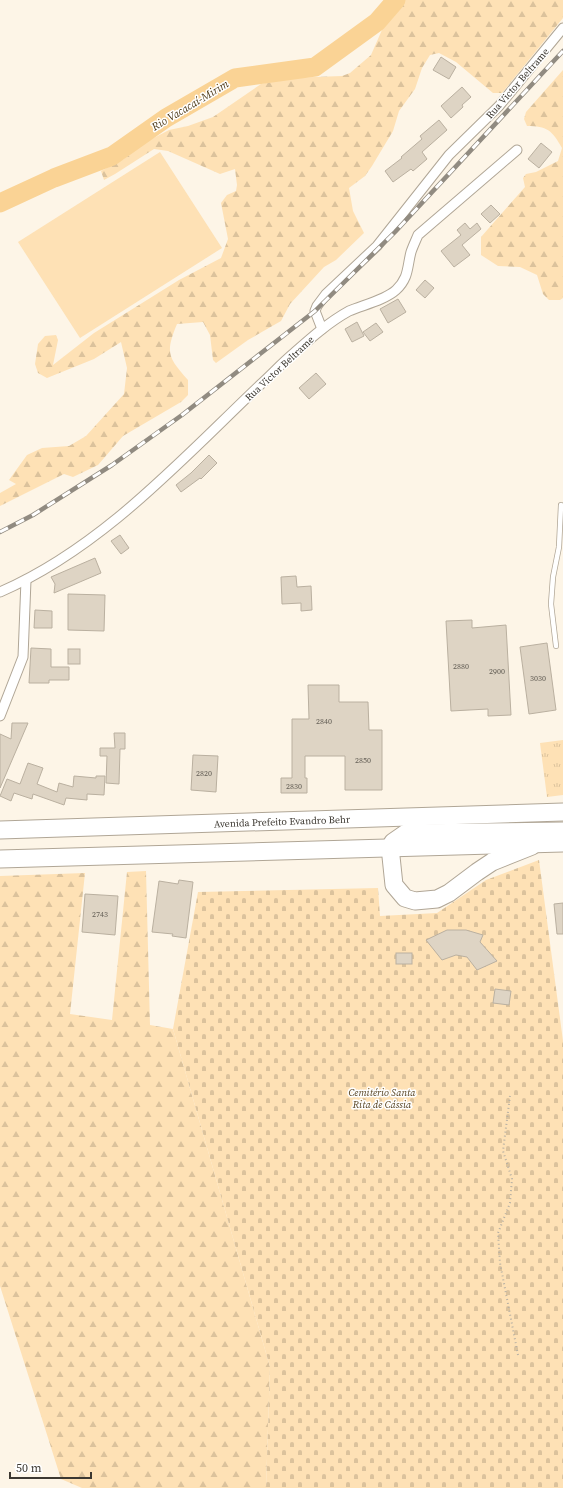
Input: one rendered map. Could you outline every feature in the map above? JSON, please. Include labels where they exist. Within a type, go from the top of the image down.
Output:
[{"type":"highway","name":"Avenida Prefeito Evandro Behr","points":[[0,830],[563,812]]},
{"type":"highway","points":[[539,843],[492,862],[449,893],[437,899],[415,901],[406,898],[394,886],[390,847],[393,842],[406,833],[563,830]]},
{"type":"highway","points":[[0,859],[563,843]]},
{"type":"street","name":"Rua Victor Beltrame","points":[[0,592],[26,580],[94,536],[170,471],[292,354],[322,329],[315,311],[326,294],[377,246],[449,155],[499,106],[563,28]]},
{"type":"street","points":[[322,329],[350,311],[395,290],[405,279],[408,272],[411,251],[418,235],[517,150]]},
{"type":"street","points":[[0,716],[23,658],[26,580]]},
{"type":"lane","points":[[556,646],[551,604],[553,577],[559,547],[560,504]]},
{"type":"path","points":[[510,1096],[503,1151],[512,1179],[510,1203],[498,1233],[500,1263],[518,1355]]},
{"type":"green space","points":[[404,0],[563,0],[563,18],[502,93],[493,93],[456,62],[439,53],[430,55],[422,68],[415,89],[399,111],[393,131],[372,166],[365,176],[349,188],[353,211],[364,233],[336,260],[324,267],[290,304],[281,321],[248,340],[216,363],[213,360],[210,335],[203,322],[177,324],[171,342],[170,354],[176,366],[188,380],[188,395],[181,402],[123,436],[98,465],[73,477],[64,474],[0,506],[0,493],[16,484],[9,480],[27,455],[42,448],[69,446],[86,436],[124,394],[127,368],[121,342],[94,359],[47,378],[38,373],[35,364],[38,344],[45,336],[56,335],[58,340],[53,365],[94,333],[179,280],[221,258],[228,239],[221,203],[227,195],[236,191],[237,185],[235,169],[220,174],[168,151],[154,149],[104,180],[101,171],[124,159],[144,143],[169,130],[188,126],[213,117],[261,84],[287,78],[342,76],[350,73],[371,55],[385,23]]},
{"type":"green space","points":[[563,70],[563,298],[560,300],[549,300],[543,294],[537,275],[520,267],[498,266],[481,255],[481,237],[525,187],[523,178],[526,174],[536,172],[558,161],[562,148],[552,133],[544,128],[527,126],[524,119],[526,112]]},
{"type":"green space","points":[[160,152],[222,248],[80,338],[18,242]]},
{"type":"green space","points":[[563,740],[563,795],[547,797],[540,743]]},
{"type":"green space","name":"Cemitério Santa Rita de Cássia","points":[[539,860],[563,1041],[563,1488],[266,1488],[270,1367],[173,1029],[198,892],[378,888],[380,916],[437,913],[486,880]]},
{"type":"green space","points":[[146,871],[150,1025],[173,1029],[270,1367],[266,1488],[82,1488],[61,1479],[0,1286],[0,876],[85,873],[70,1014],[112,1020],[127,872]]},
{"type":"building","points":[[441,57],[456,67],[449,79],[433,70]]},
{"type":"building","points":[[462,87],[471,97],[451,118],[441,106]]},
{"type":"building","points":[[439,120],[447,130],[422,152],[427,159],[413,171],[411,169],[393,182],[385,171],[402,158],[401,157],[422,139],[420,136]]},
{"type":"building","points":[[541,143],[552,152],[539,168],[528,159]]},
{"type":"building","points":[[491,205],[500,214],[490,223],[481,214]]},
{"type":"building","points":[[465,223],[470,229],[477,223],[481,229],[462,245],[470,255],[454,267],[441,251],[461,235],[457,230]]},
{"type":"building","points":[[425,280],[434,288],[425,298],[416,290]]},
{"type":"building","points":[[398,299],[406,312],[388,323],[380,309]]},
{"type":"building","points":[[357,322],[364,336],[352,342],[345,329]]},
{"type":"building","points":[[376,323],[383,332],[370,341],[363,332]]},
{"type":"building","points":[[316,373],[326,384],[309,399],[299,388]]},
{"type":"building","points":[[209,455],[217,463],[201,479],[200,478],[181,492],[176,485],[191,473]]},
{"type":"building","points":[[120,535],[129,548],[121,554],[111,541]]},
{"type":"building","points":[[95,558],[101,573],[54,593],[55,584],[51,577]]},
{"type":"building","points":[[296,576],[297,587],[311,586],[312,610],[301,611],[301,603],[282,604],[281,577]]},
{"type":"building","points":[[68,594],[105,595],[104,631],[68,630]]},
{"type":"building","points":[[35,610],[52,611],[52,628],[34,628]]},
{"type":"building","points":[[472,620],[472,628],[506,625],[511,715],[488,716],[488,709],[451,711],[446,621]]},
{"type":"building","points":[[547,643],[556,710],[529,714],[520,647]]},
{"type":"building","points":[[31,648],[51,649],[51,667],[69,667],[69,680],[49,680],[49,683],[29,683]]},
{"type":"building","points":[[68,649],[80,649],[80,664],[68,664]]},
{"type":"building","points":[[308,685],[339,685],[339,702],[368,702],[369,730],[382,730],[382,790],[345,790],[345,756],[305,756],[307,793],[281,793],[281,778],[292,778],[292,719],[309,719]]},
{"type":"building","points":[[12,723],[28,723],[0,788],[0,734],[11,739]]},
{"type":"building","points":[[114,733],[125,733],[125,749],[120,749],[119,784],[106,783],[107,756],[100,756],[100,748],[115,748]]},
{"type":"building","points":[[193,755],[218,756],[216,792],[191,790]]},
{"type":"building","points":[[28,763],[43,768],[37,784],[57,792],[59,783],[73,787],[74,776],[96,778],[96,776],[105,776],[104,795],[87,794],[87,800],[66,798],[64,805],[33,794],[32,799],[14,793],[11,801],[0,796],[7,779],[20,784]]},
{"type":"building","points":[[179,880],[193,882],[186,938],[172,936],[173,934],[152,932],[159,881],[178,884]]},
{"type":"building","points":[[85,894],[118,896],[115,935],[82,932]]},
{"type":"building","points":[[563,903],[563,934],[557,934],[554,904]]},
{"type":"building","points":[[447,930],[466,930],[483,935],[480,942],[497,961],[477,970],[467,957],[456,955],[442,960],[426,940]]},
{"type":"building","points":[[396,953],[412,953],[412,964],[396,964]]},
{"type":"building","points":[[495,989],[511,991],[509,1005],[493,1003]]},
{"type":"waterway","name":"Rio Vacacaí-Mirim","points":[[0,203],[54,178],[112,156],[166,118],[235,78],[315,67],[377,22],[396,0]]},
{"type":"railway","points":[[0,532],[33,515],[112,465],[182,415],[315,311],[395,232],[563,51]]}]
